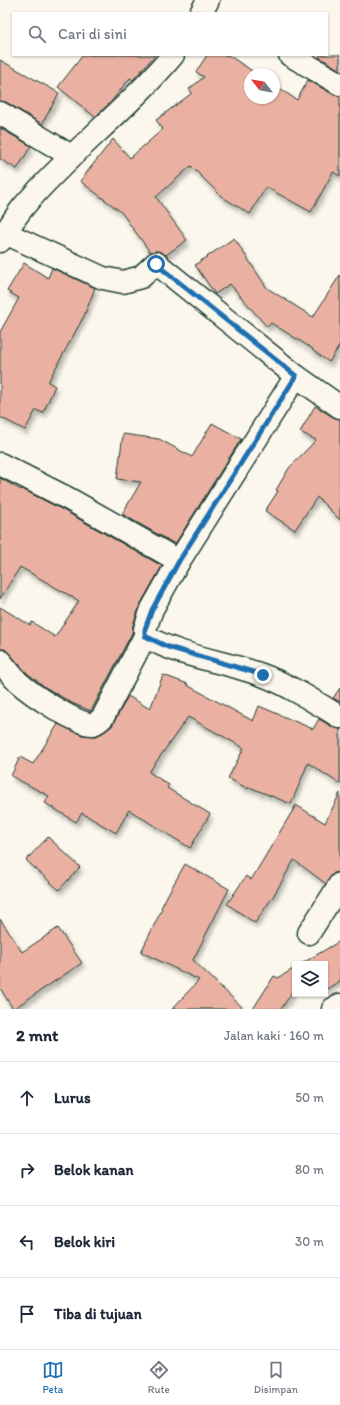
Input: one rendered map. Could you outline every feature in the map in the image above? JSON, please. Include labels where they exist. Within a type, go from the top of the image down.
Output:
[{"type":"street","points":[[172,56],[151,80],[71,156],[23,207],[3,237],[103,278],[116,281],[123,282],[141,277],[156,264],[296,376],[340,407]]},
{"type":"street","points":[[292,56],[340,84]]},
{"type":"street","points":[[0,113],[71,156]]},
{"type":"street","points":[[0,661],[17,681],[31,693],[57,709],[80,721],[93,724],[99,721],[103,717],[145,636],[145,629],[152,610],[179,561],[296,376]]},
{"type":"street","points":[[0,464],[68,499],[179,561]]},
{"type":"street","points":[[145,636],[168,647],[263,675],[284,685],[340,717]]},
{"type":"street","points":[[310,933],[340,884]]},
{"type":"street","points":[[333,1009],[340,1005]]},
{"type":"building","points":[[340,55],[340,70],[319,57]]},
{"type":"building","points":[[82,56],[154,56],[133,80],[130,78],[111,102],[95,117],[58,87]]},
{"type":"building","points":[[206,56],[230,56],[248,68],[244,68],[244,104],[280,104],[280,89],[297,100],[308,80],[334,95],[340,96],[340,176],[333,172],[311,212],[266,187],[250,214],[222,197],[191,166],[156,197],[187,240],[166,255],[158,251],[150,252],[121,212],[80,181],[113,139],[130,158],[163,129],[156,120],[192,93],[189,89],[204,77],[196,72]]},
{"type":"building","points":[[0,60],[59,93],[42,124],[6,102],[0,101]]},
{"type":"building","points":[[0,128],[31,146],[17,169],[0,159]]},
{"type":"building","points":[[234,238],[267,288],[313,317],[340,275],[340,345],[329,362],[312,350],[313,349],[271,323],[267,327],[230,284],[215,294],[195,265]]},
{"type":"building","points":[[24,263],[48,278],[52,268],[95,288],[84,316],[48,382],[55,386],[43,413],[36,410],[25,430],[0,417],[0,332],[19,298],[7,291]]},
{"type":"building","points":[[315,406],[333,417],[340,419],[340,520],[317,497],[295,530],[265,511],[278,491],[276,490],[289,468],[316,440],[300,432]]},
{"type":"building","points":[[212,423],[241,439],[175,544],[122,514],[141,482],[117,479],[123,434],[159,439],[192,457]]},
{"type":"building","points":[[0,478],[63,510],[162,566],[140,605],[133,625],[132,633],[91,711],[72,703],[45,687],[27,673],[5,649],[0,649],[0,607],[30,625],[32,622],[55,637],[79,601],[20,567],[0,599]]},
{"type":"building","points":[[163,675],[188,684],[187,685],[253,721],[259,706],[313,729],[319,719],[334,728],[340,729],[340,784],[308,763],[291,804],[249,787],[248,789],[228,778],[244,748],[188,717],[149,772],[169,785],[167,788],[210,814],[190,848],[129,810],[116,833],[82,813],[76,822],[45,803],[49,796],[11,776],[20,757],[33,764],[58,724],[82,735],[96,736],[112,726],[128,696],[150,709]]},
{"type":"building","points":[[340,688],[340,702],[333,698]]},
{"type":"building","points":[[340,793],[340,872],[334,873],[326,884],[294,860],[274,895],[255,923],[227,904],[246,876],[251,880],[296,805],[325,823]]},
{"type":"building","points":[[48,837],[80,867],[59,890],[26,860]]},
{"type":"building","points":[[185,864],[229,889],[193,960],[244,1009],[172,1009],[199,980],[141,952],[167,896]]},
{"type":"building","points":[[0,919],[22,952],[58,928],[82,963],[13,1009],[0,988]]},
{"type":"building","points":[[340,941],[340,981],[328,988],[328,961],[306,961]]},
{"type":"building","points":[[292,970],[292,992],[281,1009],[253,1009],[274,976],[278,978]]},
{"type":"route","points":[[156,264],[296,376],[179,561],[152,610],[147,620],[145,629],[145,636],[168,647],[263,675]]}]
